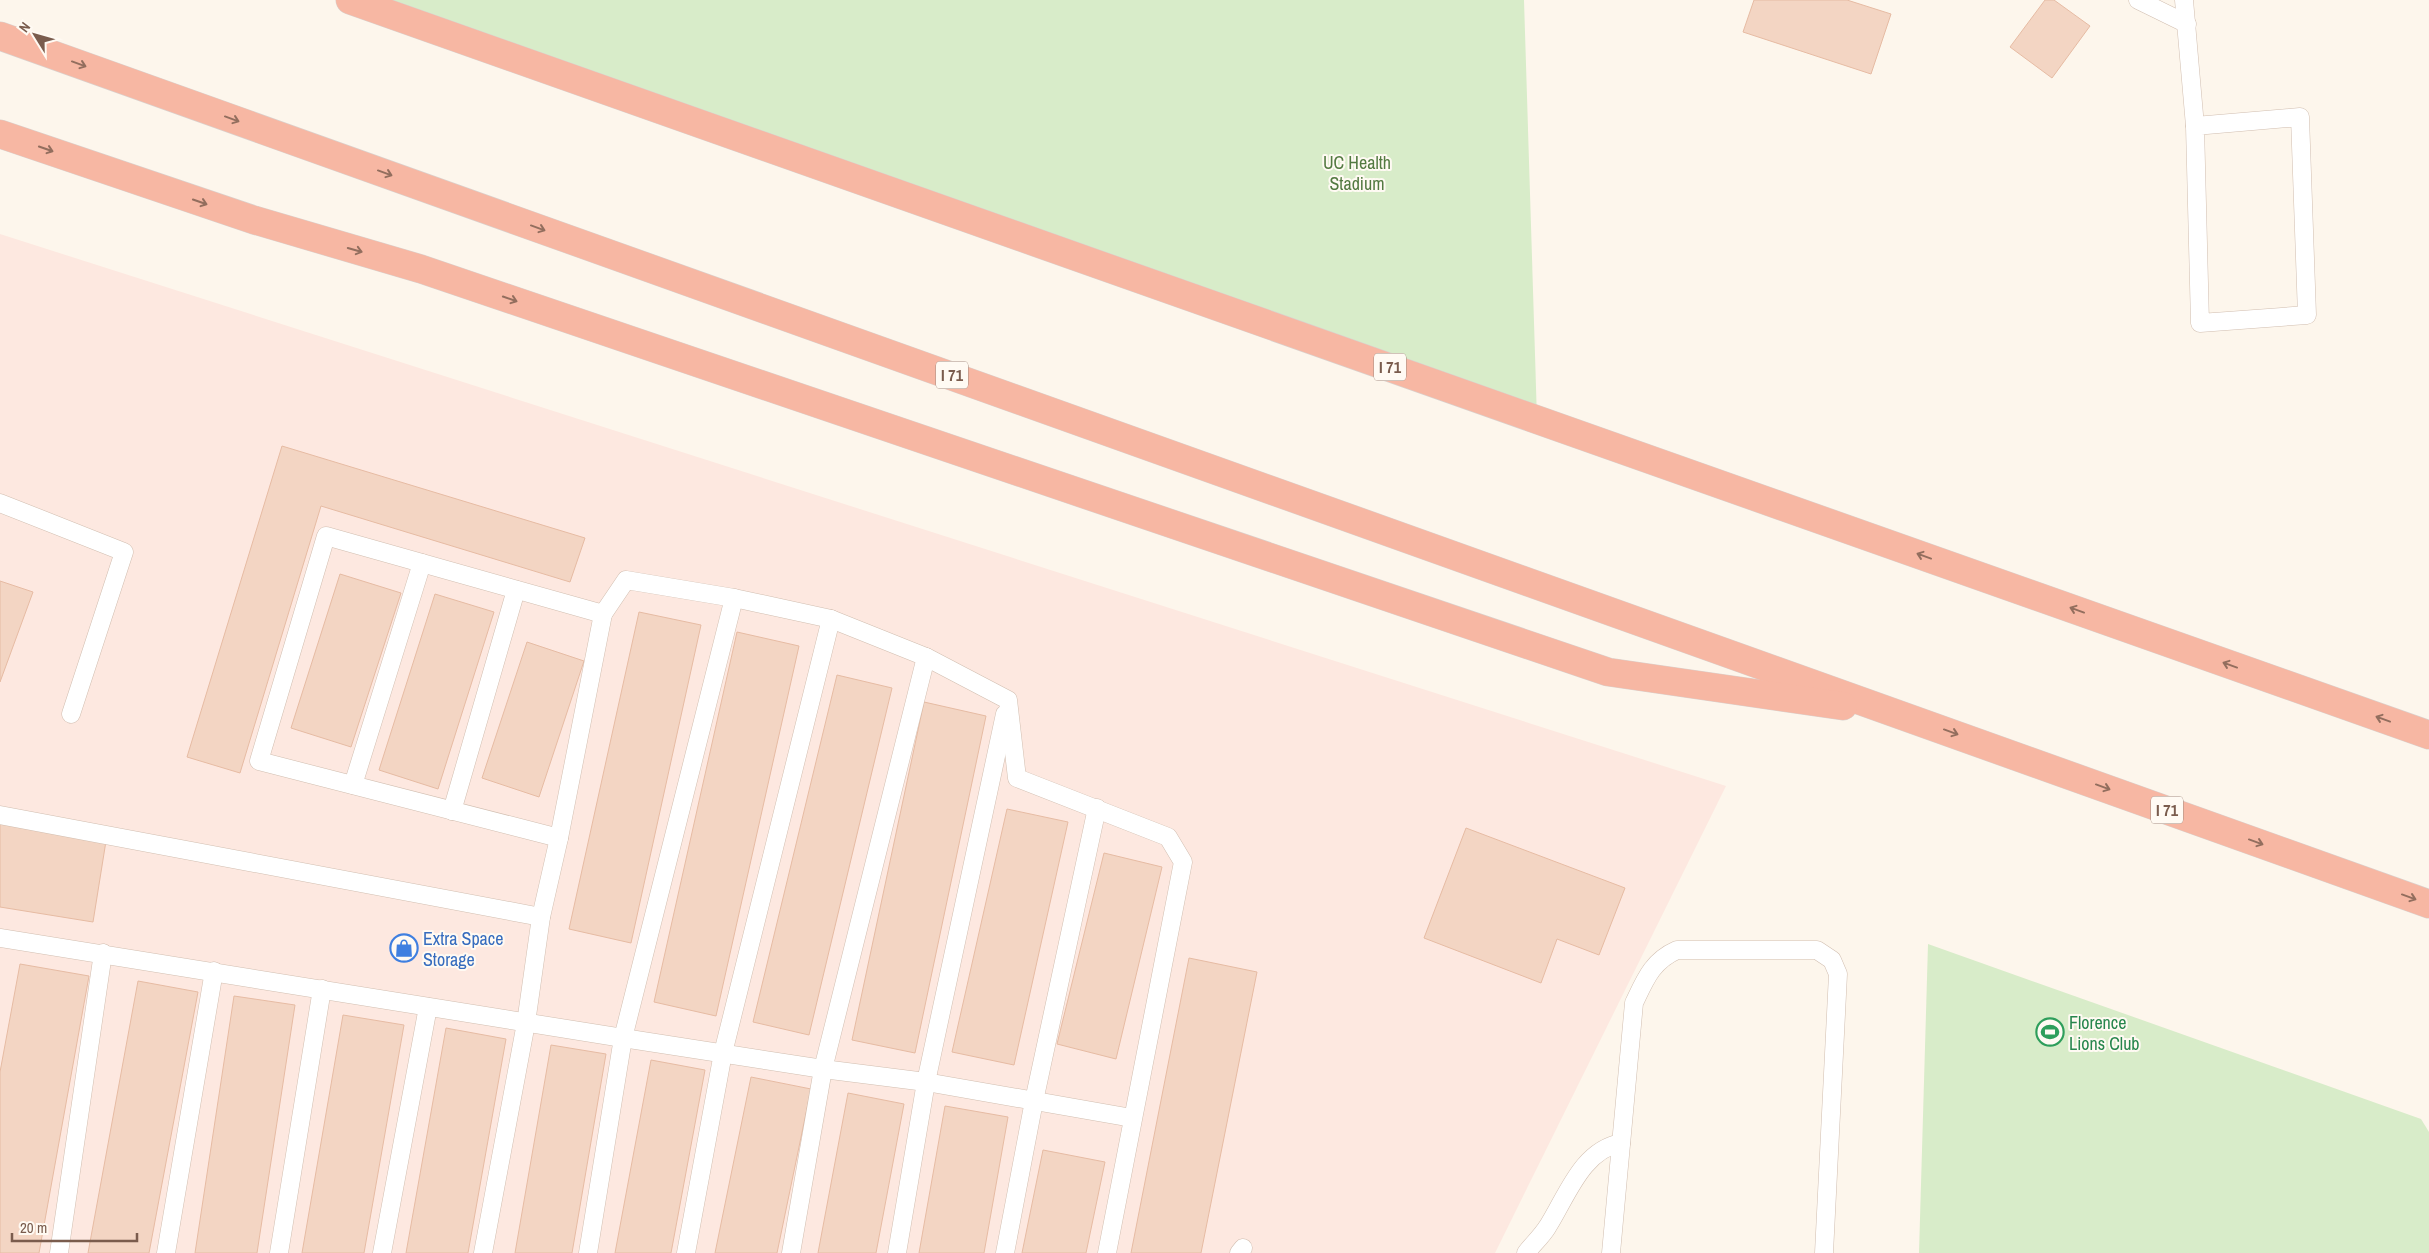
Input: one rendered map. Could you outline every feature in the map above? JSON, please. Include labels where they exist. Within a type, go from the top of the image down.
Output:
[{"type":"highway","name":"I 71","points":[[350,0],[2429,735]]},
{"type":"highway","name":"I 71","points":[[0,36],[1905,715],[2429,904]]},
{"type":"highway","points":[[0,134],[254,220],[421,269],[1608,672],[1905,715]]},
{"type":"lane","points":[[2138,0],[2187,24]]},
{"type":"lane","points":[[2184,0],[2195,126],[2200,322],[2307,315],[2300,117],[2195,126]]},
{"type":"lane","points":[[0,503],[124,552],[71,714]]},
{"type":"lane","points":[[559,838],[259,761],[326,536],[603,614]]},
{"type":"lane","points":[[353,785],[422,563]]},
{"type":"lane","points":[[483,1253],[526,1023],[541,917],[559,838],[603,614],[626,580],[734,598],[831,619],[926,657],[1008,700]]},
{"type":"lane","points":[[452,811],[516,590]]},
{"type":"lane","points":[[588,1253],[623,1038],[734,598]]},
{"type":"lane","points":[[686,1253],[722,1054],[831,619]]},
{"type":"lane","points":[[792,1253],[823,1069],[926,657]]},
{"type":"lane","points":[[1008,700],[1017,778],[1168,836],[1183,862],[1107,1253]]},
{"type":"lane","points":[[897,1253],[926,1082],[1008,700]]},
{"type":"lane","points":[[1005,1253],[1034,1101],[1097,808]]},
{"type":"lane","points":[[0,815],[541,917]]},
{"type":"lane","points":[[0,938],[103,953],[722,1054],[926,1082],[1132,1118]]},
{"type":"lane","points":[[1612,1253],[1634,1003],[1649,970],[1664,956],[1677,950],[1817,950],[1832,960],[1838,974],[1824,1253]]},
{"type":"lane","points":[[59,1253],[103,953]]},
{"type":"lane","points":[[166,1253],[214,971]]},
{"type":"lane","points":[[279,1253],[322,989]]},
{"type":"lane","points":[[382,1253],[428,1006]]},
{"type":"lane","points":[[1526,1253],[1546,1228],[1568,1190],[1590,1159],[1607,1146],[1621,1143]]},
{"type":"shaded area","points":[[0,234],[1726,786],[1495,1253],[0,1253]]},
{"type":"green space","name":"UC Health Stadium","points":[[350,0],[1524,0],[1537,419]]},
{"type":"green space","name":"Florence Lions Club","points":[[1928,944],[2421,1119],[2429,1132],[2429,1253],[1919,1253]]},
{"type":"building","points":[[1754,0],[1847,0],[1891,14],[1871,74],[1743,32]]},
{"type":"building","points":[[2045,0],[2054,0],[2090,26],[2052,78],[2010,47]]},
{"type":"building","points":[[282,446],[585,538],[570,582],[321,506],[240,773],[187,757]]},
{"type":"building","points":[[340,574],[401,593],[351,747],[291,728]]},
{"type":"building","points":[[0,581],[33,592],[0,682]]},
{"type":"building","points":[[435,594],[494,612],[438,789],[379,770]]},
{"type":"building","points":[[639,612],[701,625],[631,943],[569,929]]},
{"type":"building","points":[[737,632],[799,646],[716,1016],[654,1002]]},
{"type":"building","points":[[527,642],[584,661],[539,797],[482,778]]},
{"type":"building","points":[[837,675],[892,688],[809,1035],[753,1022]]},
{"type":"building","points":[[924,702],[986,716],[915,1053],[852,1040]]},
{"type":"building","points":[[1007,809],[1068,822],[1014,1065],[952,1052]]},
{"type":"building","points":[[0,823],[106,841],[93,922],[0,907]]},
{"type":"building","points":[[1466,828],[1625,888],[1599,955],[1557,939],[1541,983],[1424,938]]},
{"type":"building","points":[[1104,853],[1162,867],[1116,1059],[1057,1044]]},
{"type":"building","points":[[1189,958],[1257,972],[1201,1253],[1131,1253]]},
{"type":"building","points":[[20,964],[89,976],[39,1253],[0,1253],[0,1072]]},
{"type":"building","points":[[138,981],[198,992],[149,1253],[88,1253]]},
{"type":"building","points":[[234,996],[295,1005],[257,1253],[195,1253]]},
{"type":"building","points":[[343,1015],[404,1025],[364,1253],[302,1253]]},
{"type":"building","points":[[446,1028],[506,1039],[468,1253],[406,1253]]},
{"type":"building","points":[[551,1045],[606,1054],[572,1253],[515,1253]]},
{"type":"building","points":[[651,1060],[705,1070],[671,1253],[615,1253]]},
{"type":"building","points":[[751,1077],[811,1089],[777,1253],[715,1253]]},
{"type":"building","points":[[848,1093],[904,1104],[876,1253],[818,1253]]},
{"type":"building","points":[[945,1106],[1008,1117],[984,1253],[919,1253]]},
{"type":"building","points":[[1043,1150],[1105,1162],[1086,1253],[1022,1253]]},
{"type":"place","name":"Extra Space Storage","points":[[404,948]]},
{"type":"place","name":"Florence Lions Club","points":[[2050,1032]]}]
